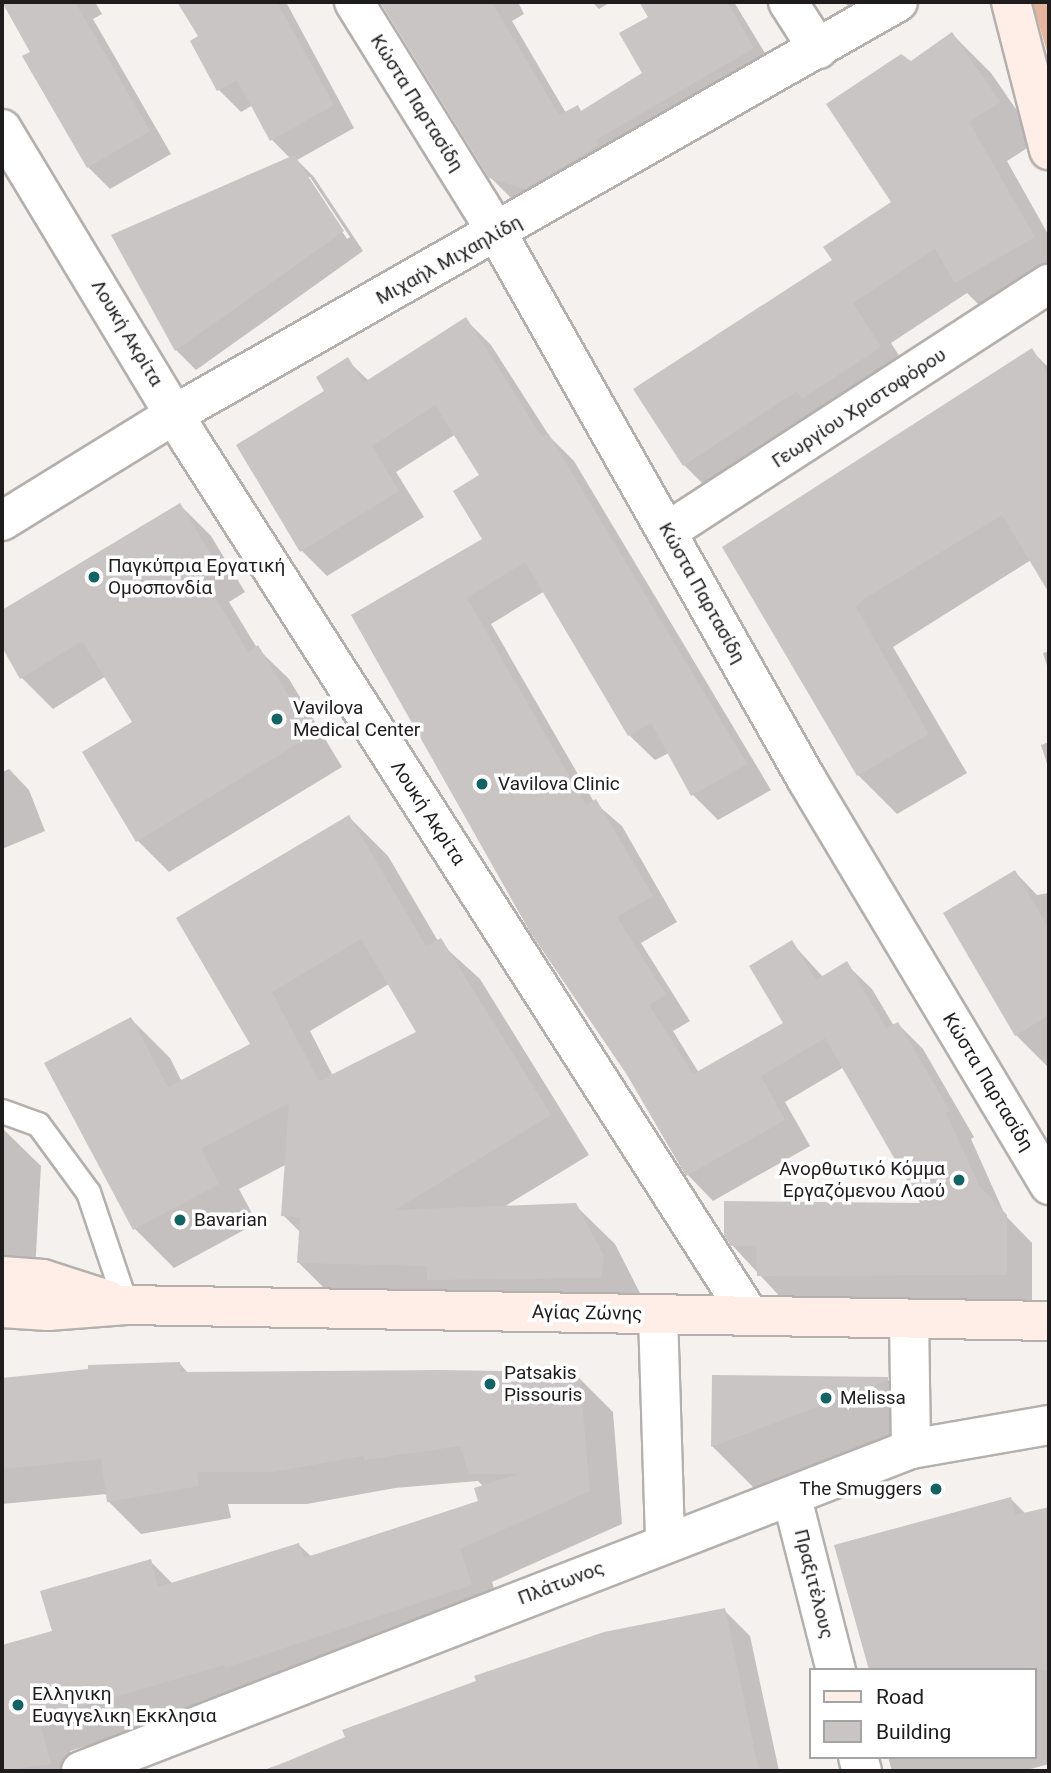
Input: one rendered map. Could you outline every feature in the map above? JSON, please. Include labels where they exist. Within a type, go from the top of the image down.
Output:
[{"type":"main road","points":[[1011,2],[1049,150]]},
{"type":"main road","name":"Αγίας Ζώνης","points":[[2,1276],[44,1279],[126,1305]]},
{"type":"main road","name":"Αγίας Ζώνης","points":[[2,1308],[48,1311],[126,1305],[1049,1321]]},
{"type":"street","name":"Κώστα Παρτασίδη","points":[[354,2],[497,233],[807,780],[1049,1185]]},
{"type":"street","points":[[788,2],[818,49]]},
{"type":"street","name":"Μιχαήλ Μιχαηλίδη","points":[[2,521],[175,414],[497,233],[898,2]]},
{"type":"street","name":"Λουκή Ακρίτα","points":[[2,130],[175,414],[749,1315]]},
{"type":"street","name":"Γεωργίου Χριστοφόρου","points":[[668,531],[1049,284]]},
{"type":"street","points":[[658,1315],[665,1542]]},
{"type":"street","points":[[909,1319],[911,1449]]},
{"type":"street","name":"Πλάτωνος","points":[[81,1771],[665,1542],[792,1498],[911,1449],[1049,1425]]},
{"type":"street","name":"Πραξιτέλους","points":[[792,1498],[835,1668]]},
{"type":"lane","points":[[2,1111],[38,1124],[88,1192],[126,1305]]},
{"type":"shaded area","points":[[1032,2],[1049,2],[1049,58]]},
{"type":"building","points":[[2,2],[75,2],[150,131],[87,168],[22,56],[30,52]]},
{"type":"building","points":[[177,2],[277,2],[334,105],[270,141],[237,80],[217,91],[190,41],[198,36]]},
{"type":"building","points":[[380,2],[492,2],[559,115],[578,105],[581,111],[642,73],[619,33],[648,17],[639,2],[727,2],[754,48],[596,140],[599,145],[525,189],[489,178]]},
{"type":"building","points":[[952,32],[1000,102],[969,122],[1035,237],[955,283],[935,249],[853,303],[881,347],[802,399],[797,391],[683,466],[633,389],[832,260],[823,247],[891,202],[826,104],[901,54],[911,61]]},
{"type":"building","points":[[294,155],[344,231],[175,351],[111,235]]},
{"type":"building","points":[[466,317],[542,437],[548,433],[747,764],[691,796],[651,723],[628,736],[525,562],[467,598],[586,805],[596,799],[653,896],[617,917],[666,995],[649,1005],[693,1074],[783,1023],[749,966],[792,940],[816,980],[847,961],[886,1028],[898,1022],[950,1111],[946,1113],[980,1187],[1007,1215],[1007,1275],[757,1276],[756,1246],[731,1246],[724,1235],[724,1201],[920,1203],[825,1038],[761,1076],[785,1120],[686,1176],[627,1075],[530,932],[351,615],[482,539],[453,491],[479,475],[435,405],[372,446],[399,491],[300,552],[236,445],[324,391],[316,377],[348,357],[363,383]]},
{"type":"building","points":[[1032,348],[1049,376],[1049,593],[1002,515],[864,599],[856,607],[929,734],[857,776],[722,547]]},
{"type":"building","points":[[180,503],[215,561],[199,570],[248,652],[258,645],[312,735],[136,842],[82,752],[132,722],[82,641],[20,679],[2,647],[2,610]]},
{"type":"building","points":[[349,815],[426,946],[441,938],[551,1115],[395,1210],[576,1203],[604,1256],[601,1278],[427,1280],[427,1266],[297,1263],[300,1217],[281,1216],[289,1103],[201,1149],[219,1184],[133,1230],[44,1063],[131,1017],[168,1087],[250,1044],[176,918]],"holes":[[[361,939],[416,1032],[319,1081],[272,992]]]},
{"type":"building","points":[[1015,870],[1049,929],[1049,1015],[1015,1036],[943,913]]},
{"type":"building","points":[[180,1362],[181,1372],[441,1370],[502,1371],[503,1382],[580,1378],[590,1491],[460,1549],[472,1585],[225,1668],[224,1665],[39,1719],[51,1764],[2,1771],[2,1645],[52,1631],[40,1591],[151,1559],[158,1587],[299,1543],[304,1558],[478,1501],[474,1488],[518,1474],[469,1474],[460,1446],[364,1460],[363,1456],[273,1472],[197,1472],[199,1486],[107,1502],[101,1459],[2,1469],[2,1378],[88,1369],[88,1365]]},
{"type":"building","points":[[712,1375],[888,1377],[888,1380],[711,1447]]},
{"type":"building","points":[[1011,1497],[1015,1515],[1049,1507],[1049,1670],[868,1668],[834,1545]]},
{"type":"building","points":[[725,1608],[759,1771],[264,1771],[345,1737],[342,1730],[476,1681],[474,1676],[604,1632]]},
{"type":"place","name":"Παγκύπρια Εργατική Ομοσπονδία","points":[[94,577]]},
{"type":"place","name":"Vavilova Medical Center","points":[[277,719]]},
{"type":"place","name":"Vavilova Clinic","points":[[482,784]]},
{"type":"place","name":"Ανορθωτικό Κόμμα Εργαζόμενου Λαού","points":[[959,1180]]},
{"type":"place","name":"Bavarian","points":[[180,1220]]},
{"type":"place","name":"Patsakis Pissouris","points":[[490,1384]]},
{"type":"place","name":"Melissa","points":[[826,1398]]},
{"type":"place","name":"The Smuggers","points":[[936,1489]]},
{"type":"place","name":"Ελληνικη Ευαγγελικη Εκκλησια","points":[[18,1705]]}]
